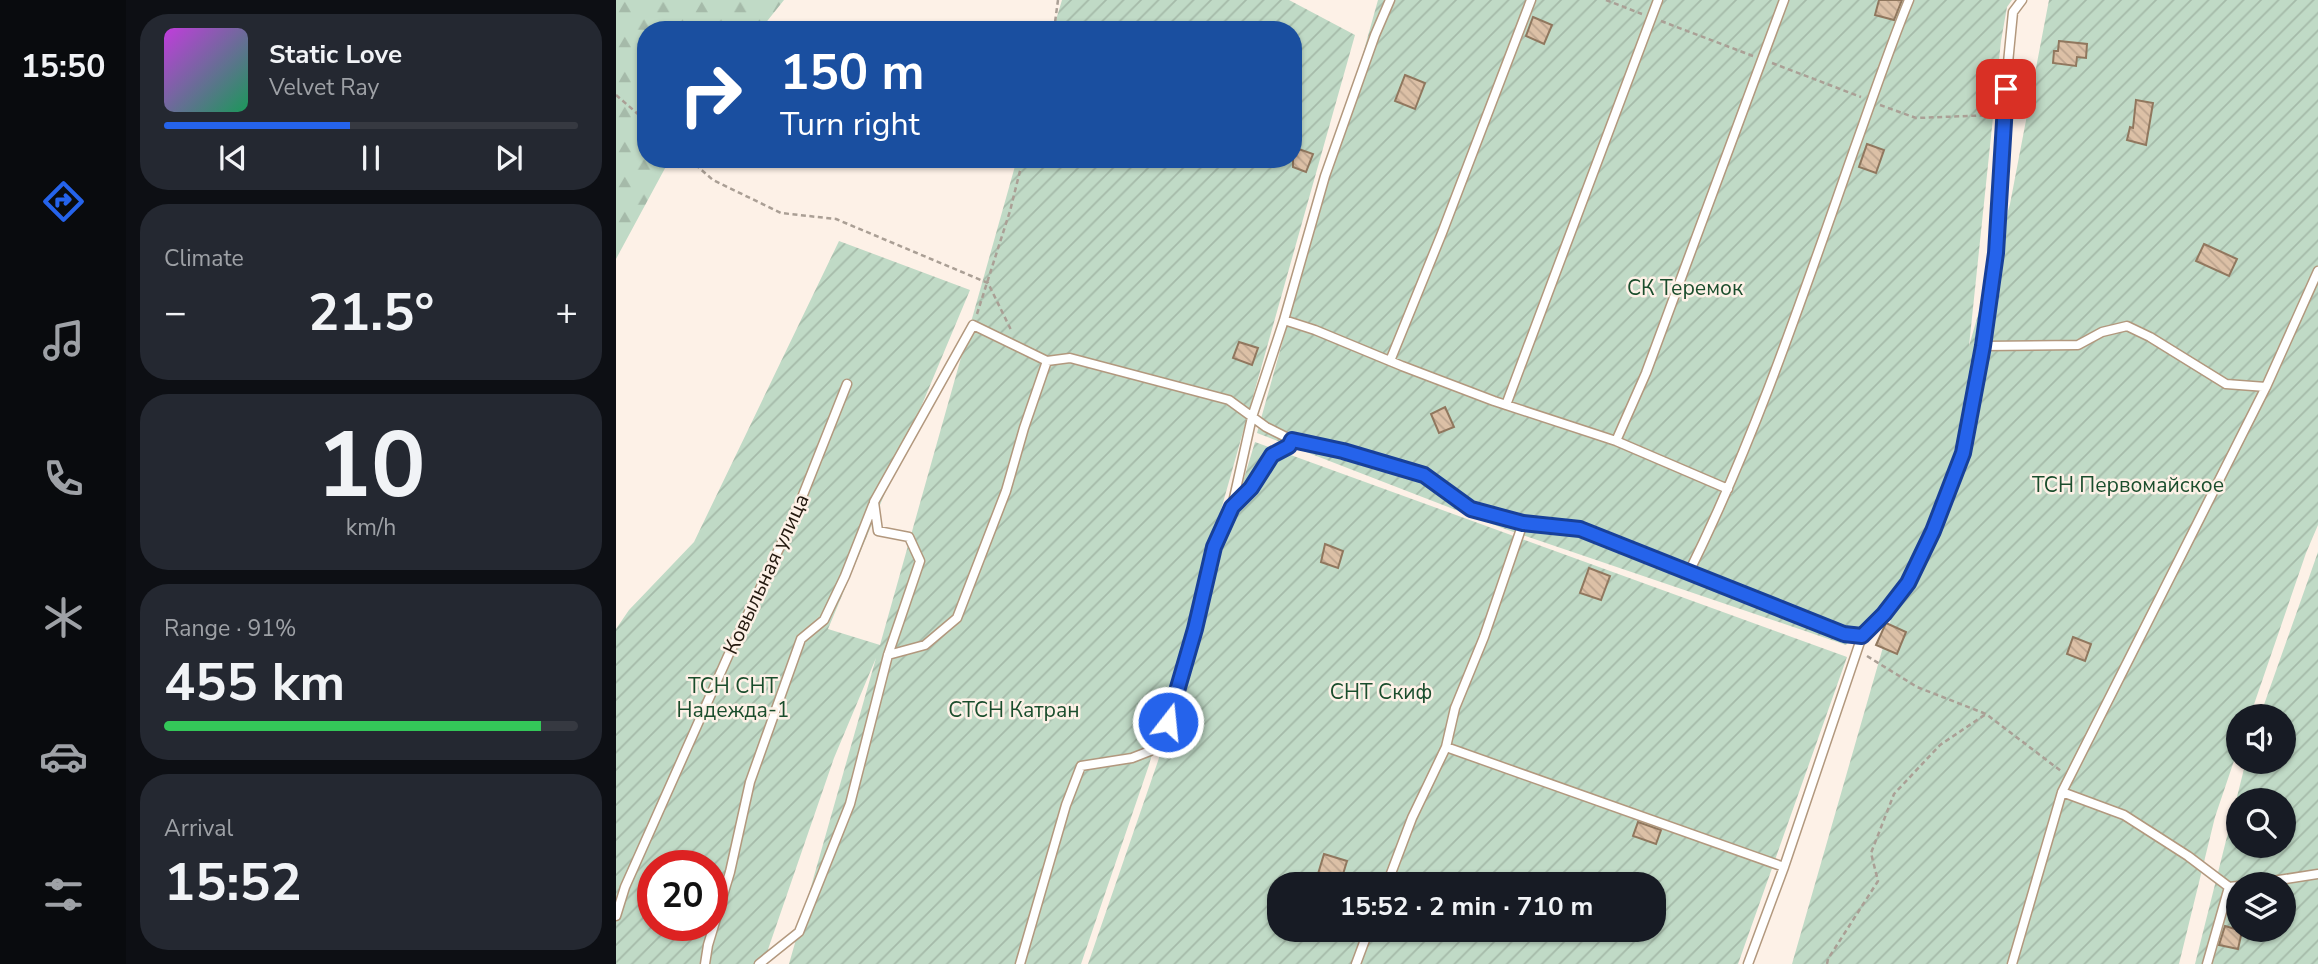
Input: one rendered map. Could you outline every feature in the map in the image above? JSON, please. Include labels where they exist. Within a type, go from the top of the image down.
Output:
[{"type":"lane","points":[[1020,964],[1066,805],[1081,766],[1132,758],[1150,751],[1168,722],[1195,629],[1214,547],[1232,507],[1252,417],[1284,320],[1325,176],[1390,0]]},
{"type":"lane","points":[[1390,361],[1443,233],[1531,0]]},
{"type":"lane","points":[[1506,405],[1658,0]]},
{"type":"lane","points":[[1616,441],[1646,373],[1784,0]]},
{"type":"lane","points":[[1689,572],[1728,489],[1816,258],[1909,0]]},
{"type":"lane","points":[[1748,964],[1784,867],[1862,636],[1884,614],[1908,583],[1933,531],[1963,453],[1983,346],[1996,253],[2003,114],[2013,12],[2022,0]]},
{"type":"lane","points":[[2012,964],[2062,792],[2266,387],[2318,271]]},
{"type":"lane","points":[[1284,320],[1506,405],[1616,441],[1728,489]]},
{"type":"lane","points":[[705,964],[751,782],[802,639],[824,620],[845,576],[874,502],[973,325],[1047,361],[1070,359],[1229,400],[1266,427],[1292,440],[1343,451],[1424,475],[1471,509],[1523,523],[1580,529],[1844,634],[1862,636]]},
{"type":"lane","points":[[1983,346],[2077,345],[2102,332],[2127,326],[2150,337],[2226,384],[2266,387]]},
{"type":"lane","points":[[888,655],[925,645],[957,618],[1006,491],[1047,361]]},
{"type":"lane","name":"Ковыльная улица","points":[[616,916],[625,887],[728,656],[795,516],[847,384]]},
{"type":"lane","points":[[1232,507],[1251,488],[1272,455],[1289,446],[1292,440]]},
{"type":"lane","points":[[759,964],[799,932],[850,804],[888,655],[920,561],[909,537],[878,531],[874,502]]},
{"type":"lane","points":[[1392,872],[1412,818],[1446,747],[1455,708],[1484,637],[1523,523]]},
{"type":"lane","points":[[1446,747],[1784,867]]},
{"type":"lane","points":[[2062,792],[2124,815],[2226,882]]},
{"type":"lane","points":[[2296,877],[2318,874]]},
{"type":"lane","points":[[2207,964],[2226,910]]},
{"type":"lane","points":[[1356,964],[1364,942]]},
{"type":"path","points":[[1055,21],[1058,0]]},
{"type":"path","points":[[1606,0],[1645,15]]},
{"type":"path","points":[[1658,20],[1864,99]]},
{"type":"path","points":[[616,95],[637,113]]},
{"type":"path","points":[[1877,104],[1916,118],[2003,114]]},
{"type":"path","points":[[699,168],[713,180],[781,213],[836,219],[988,283],[1020,348]]},
{"type":"path","points":[[973,325],[988,283],[1020,168]]},
{"type":"path","points":[[1857,650],[1917,687],[1986,714],[2070,778]]},
{"type":"path","points":[[1827,964],[1878,881],[1871,853],[1894,794],[1940,745],[1986,714]]},
{"type":"green space","points":[[616,0],[784,0],[767,21],[637,21],[637,168],[665,168],[616,259]]},
{"type":"green space","name":"СТСН Катран","points":[[1062,0],[1289,0],[1355,35],[1149,765],[1081,964],[789,964],[876,658],[834,758],[763,964],[616,964],[616,629],[629,610],[694,542],[839,241],[970,290],[828,629],[880,645],[1014,168],[1302,168],[1302,21],[1056,21]]},
{"type":"green space","points":[[1378,0],[2012,0],[2007,7],[2001,41],[1969,346],[2010,204],[2049,0],[2318,0],[2318,525],[2254,704],[2226,704],[2226,774],[2230,774],[2215,817],[2179,964],[1792,964],[1902,581],[1846,645],[1505,529],[1257,433]]},
{"type":"green space","name":"СНТ Скиф","points":[[1255,442],[1847,657],[1738,964],[1088,964],[1158,761]]},
{"type":"green space","points":[[2318,552],[2318,964],[2195,964],[2226,841],[2226,858],[2296,858],[2296,788],[2239,788],[2243,774],[2296,774],[2296,704],[2264,704]]},
{"type":"building","points":[[1879,0],[1902,0],[1894,20],[1875,15]]},
{"type":"building","points":[[1533,17],[1552,25],[1544,44],[1526,36]]},
{"type":"building","points":[[2059,41],[2087,44],[2086,58],[2077,57],[2076,66],[2053,63],[2054,51],[2058,51]]},
{"type":"building","points":[[1405,75],[1425,83],[1415,109],[1395,101]]},
{"type":"building","points":[[2136,100],[2153,103],[2146,145],[2127,140],[2130,127],[2133,128]]},
{"type":"building","points":[[1867,144],[1884,150],[1876,173],[1859,167]]},
{"type":"building","points":[[1302,150],[1313,154],[1306,172],[1296,168],[1302,168]]},
{"type":"building","points":[[2204,244],[2237,259],[2229,276],[2196,261]]},
{"type":"building","points":[[1239,342],[1258,348],[1252,365],[1233,358]]},
{"type":"building","points":[[1445,407],[1454,427],[1439,433],[1431,414]]},
{"type":"building","points":[[1325,544],[1343,551],[1338,568],[1321,562]]},
{"type":"building","points":[[1589,568],[1610,576],[1601,600],[1580,593]]},
{"type":"building","points":[[1886,623],[1906,632],[1897,654],[1876,645]]},
{"type":"building","points":[[2073,637],[2091,644],[2085,661],[2067,654]]},
{"type":"building","points":[[1638,822],[1661,830],[1656,844],[1633,836]]},
{"type":"building","points":[[1324,854],[1347,861],[1344,872],[1319,872]]},
{"type":"building","points":[[2225,926],[2226,942],[2240,942],[2238,949],[2219,945]]},
{"type":"route","points":[[1168,722],[1195,629],[1214,547],[1232,507],[1251,488],[1272,455],[1289,446],[1292,440],[1343,451],[1424,475],[1471,509],[1523,523],[1580,529],[1844,634],[1862,636],[1884,614],[1908,583],[1933,531],[1963,453],[1983,346],[1996,253],[2006,89]]},
{"type":"park label","name":"СК Теремок","points":[[1685,288]]},
{"type":"park label","name":"ТСН Первомайское","points":[[2128,485]]},
{"type":"park label","name":"ТСН СНТ Надежда-1","points":[[733,698]]}]
